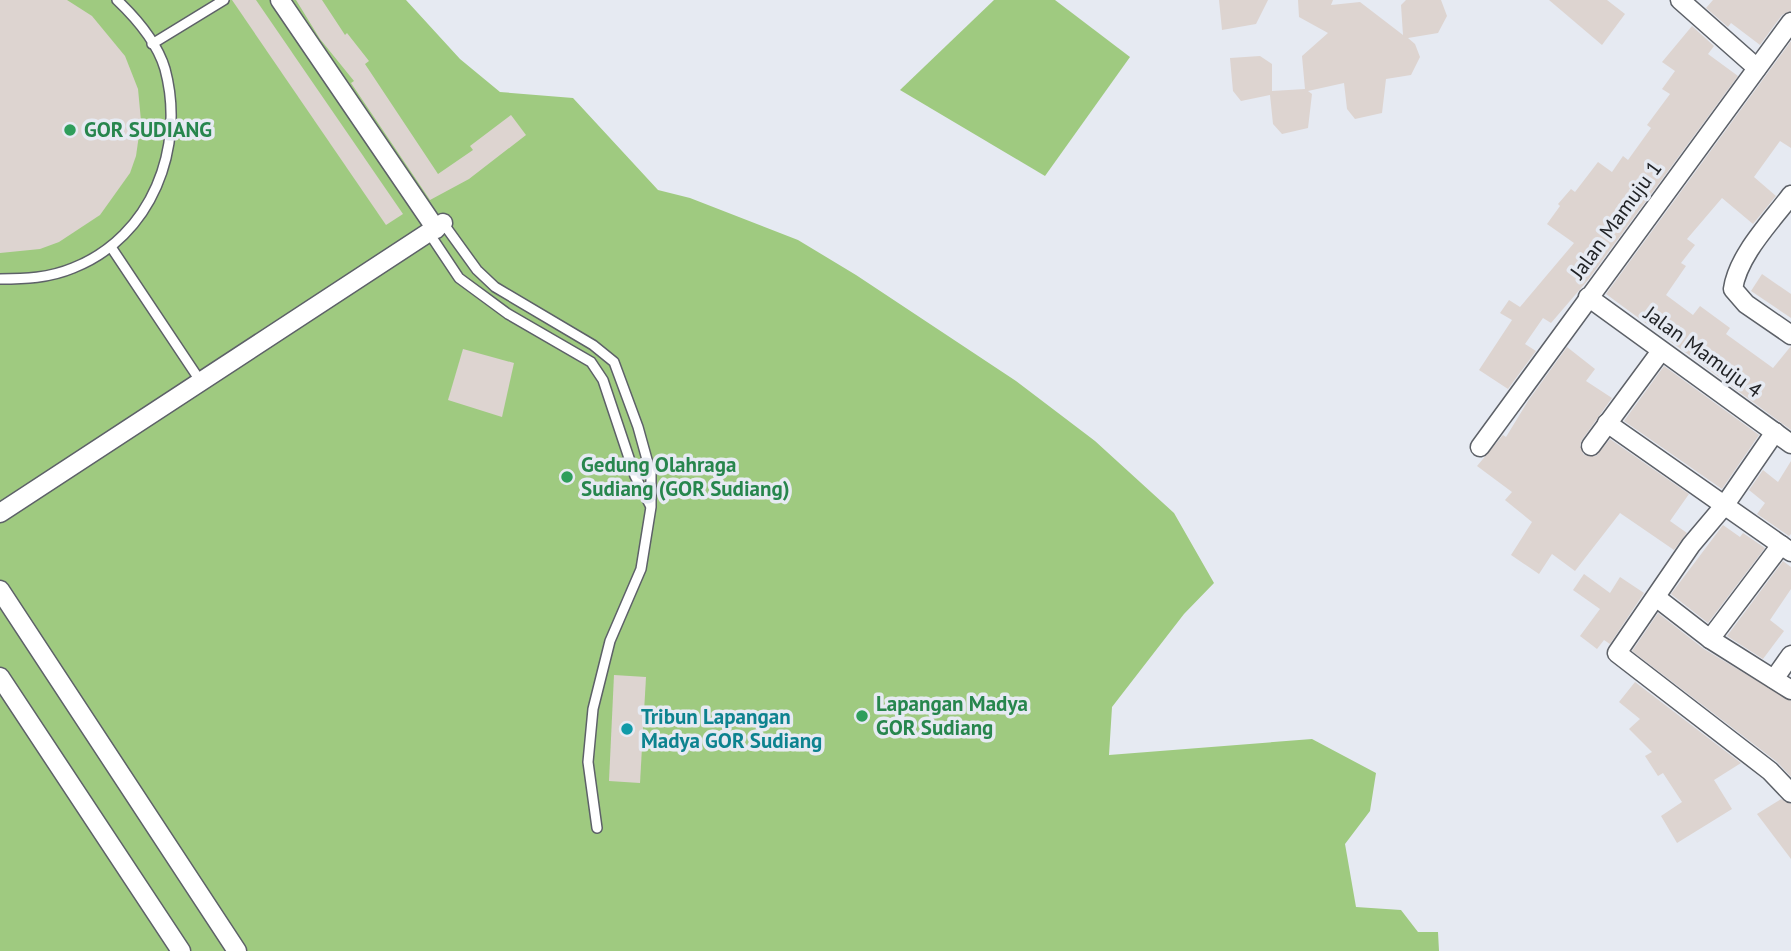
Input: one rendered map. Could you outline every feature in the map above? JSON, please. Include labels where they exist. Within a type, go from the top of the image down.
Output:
[{"type":"street","points":[[0,513],[436,228],[280,0]]},
{"type":"street","points":[[1680,0],[1757,68]]},
{"type":"street","name":"Jalan Mamuju 1","points":[[1480,447],[1791,22]]},
{"type":"street","points":[[1791,195],[1743,261],[1735,276],[1733,289],[1746,304],[1791,335]]},
{"type":"street","name":"Jalan Mamuju 4","points":[[1588,297],[1791,444]]},
{"type":"street","points":[[1591,446],[1661,351]]},
{"type":"street","points":[[1607,423],[1786,548],[1710,639]]},
{"type":"street","points":[[1775,432],[1724,506],[1691,545],[1657,598],[1619,649],[1620,658],[1788,782]]},
{"type":"street","points":[[0,590],[237,951]]},
{"type":"street","points":[[1657,598],[1710,639],[1791,690]]},
{"type":"street","points":[[1774,679],[1791,655]]},
{"type":"street","points":[[0,677],[181,951]]},
{"type":"lane","points":[[0,279],[33,279],[74,268],[111,247],[145,211],[167,165],[173,116],[164,67],[141,23],[117,0]]},
{"type":"lane","points":[[152,44],[224,0]]},
{"type":"lane","points":[[436,228],[459,278],[509,314],[591,362],[603,380],[635,476],[651,507]]},
{"type":"lane","points":[[436,228],[495,287],[593,345],[614,362],[638,427],[651,474],[651,507],[641,569],[611,641],[593,709],[588,762],[597,828]]},
{"type":"lane","points":[[111,247],[201,382]]},
{"type":"green space","name":"Gedung Olahraga Sudiang (GOR Sudiang)","points":[[0,0],[406,0],[460,59],[500,92],[573,98],[658,190],[690,198],[798,240],[856,275],[1016,381],[1095,441],[1174,513],[1214,583],[1184,614],[1112,707],[1109,755],[1312,739],[1376,773],[1370,811],[1345,844],[1356,907],[1401,910],[1418,932],[1438,932],[1439,951],[0,951]]},
{"type":"green space","points":[[994,0],[1055,0],[1130,57],[1045,176],[900,90]]},
{"type":"building","name":"GOR SUDIANG","points":[[0,0],[67,0],[92,16],[125,56],[138,89],[141,121],[136,156],[130,173],[100,215],[59,242],[40,249],[0,253]]},
{"type":"building","points":[[232,0],[256,0],[403,214],[386,225]]},
{"type":"building","points":[[296,0],[322,0],[345,35],[347,33],[369,61],[365,64],[438,174],[473,150],[470,146],[511,115],[526,135],[469,179],[430,200],[351,83],[354,81],[320,39]]},
{"type":"building","points":[[1219,0],[1268,0],[1256,24],[1222,30]]},
{"type":"building","points":[[1298,0],[1333,0],[1331,5],[1360,2],[1403,35],[1401,5],[1406,0],[1441,0],[1447,16],[1438,33],[1408,38],[1415,44],[1420,57],[1411,75],[1386,79],[1382,113],[1355,119],[1347,109],[1344,83],[1308,91],[1312,94],[1308,128],[1282,134],[1273,124],[1270,95],[1241,101],[1233,91],[1230,58],[1260,56],[1272,64],[1272,91],[1305,89],[1302,56],[1328,33],[1299,17]]},
{"type":"building","points":[[1549,0],[1607,0],[1625,14],[1602,45]]},
{"type":"building","points":[[1713,0],[1791,0],[1791,11],[1782,15],[1760,45],[1731,23],[1728,27],[1706,8]]},
{"type":"building","points":[[1692,26],[1714,46],[1708,54],[1738,76],[1588,280],[1551,323],[1543,318],[1525,344],[1536,351],[1508,389],[1479,370],[1512,320],[1500,313],[1509,300],[1520,307],[1574,243],[1547,224],[1560,206],[1558,204],[1571,189],[1575,192],[1598,162],[1612,172],[1623,156],[1628,160],[1651,128],[1647,125],[1670,94],[1662,89],[1675,71],[1662,62]]},
{"type":"building","points":[[1791,41],[1791,148],[1780,141],[1754,177],[1776,196],[1753,224],[1722,198],[1687,239],[1695,245],[1681,263],[1686,266],[1666,295],[1693,315],[1700,306],[1730,328],[1726,334],[1773,368],[1791,346],[1791,430],[1606,294]]},
{"type":"building","points":[[1762,274],[1791,294],[1791,318],[1751,291]]},
{"type":"building","points":[[1567,347],[1595,369],[1586,381],[1612,398],[1582,440],[1580,445],[1584,455],[1596,456],[1610,439],[1689,494],[1670,521],[1687,533],[1674,550],[1620,513],[1575,571],[1552,554],[1539,574],[1511,555],[1532,522],[1505,500],[1512,492],[1477,466],[1503,435],[1506,437]]},
{"type":"building","points":[[463,349],[514,363],[502,417],[448,400]]},
{"type":"building","points":[[1664,366],[1759,435],[1722,489],[1624,421]]},
{"type":"building","points":[[1791,461],[1789,536],[1757,514],[1765,503],[1749,490],[1763,470],[1778,482]]},
{"type":"building","points":[[1723,525],[1740,537],[1743,533],[1765,548],[1708,623],[1671,594]]},
{"type":"building","points":[[1783,561],[1791,567],[1791,589],[1770,620],[1784,631],[1763,659],[1727,636]]},
{"type":"building","points":[[1584,574],[1610,593],[1620,577],[1644,593],[1610,644],[1604,640],[1597,649],[1580,636],[1600,609],[1573,590]]},
{"type":"building","points":[[1658,613],[1704,649],[1791,701],[1791,777],[1777,762],[1632,651]]},
{"type":"building","name":"Tribun Lapangan Madya GOR Sudiang","points":[[614,675],[646,677],[640,783],[609,781]]},
{"type":"building","points":[[1635,682],[1741,763],[1714,780],[1732,809],[1677,843],[1661,816],[1682,802],[1663,773],[1658,776],[1645,756],[1652,752],[1629,729],[1640,719],[1619,702]]},
{"type":"building","points":[[1781,799],[1791,804],[1791,859],[1757,814]]},
{"type":"place","name":"GOR SUDIANG","points":[[70,130]]},
{"type":"place","name":"Gedung Olahraga Sudiang (GOR Sudiang)","points":[[567,477]]},
{"type":"place","name":"Lapangan Madya GOR Sudiang","points":[[862,716]]},
{"type":"place","name":"Tribun Lapangan Madya GOR Sudiang","points":[[627,729]]}]
